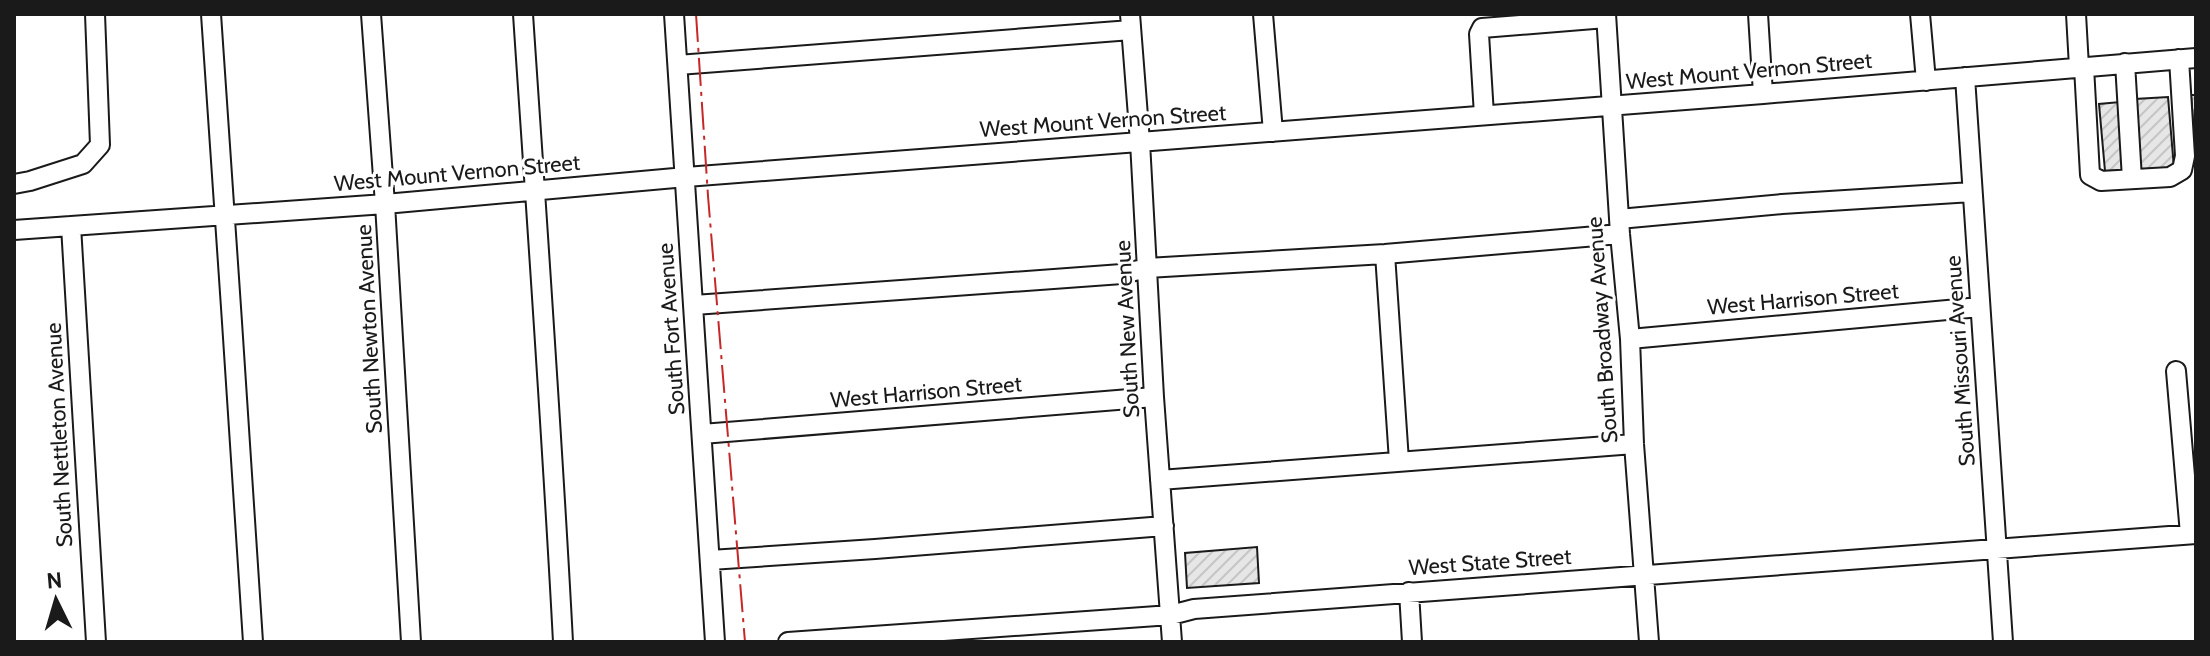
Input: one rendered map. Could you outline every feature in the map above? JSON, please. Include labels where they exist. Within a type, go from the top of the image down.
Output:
[{"type":"street","points":[[14,184],[83,164],[100,145],[95,14]]},
{"type":"street","points":[[211,14],[253,642]]},
{"type":"street","name":"South Newton Avenue","points":[[371,14],[411,642]]},
{"type":"street","points":[[523,14],[563,642]]},
{"type":"street","name":"South Fort Avenue","points":[[674,14],[715,642]]},
{"type":"street","points":[[1263,14],[1273,132]]},
{"type":"street","points":[[1758,14],[1763,94]]},
{"type":"street","points":[[1920,14],[1926,81]]},
{"type":"street","points":[[2076,14],[2090,175],[2101,181],[2170,177],[2182,170],[2188,58]]},
{"type":"street","points":[[1484,115],[1479,34],[1482,28],[1606,16]]},
{"type":"street","name":"South Broadway Avenue","points":[[1606,16],[1649,642]]},
{"type":"street","points":[[678,65],[1131,22]]},
{"type":"street","name":"South New Avenue","points":[[1131,22],[1172,642]]},
{"type":"street","name":"West Mount Vernon Street","points":[[14,230],[385,204],[686,177],[1613,106],[2188,58]]},
{"type":"street","points":[[2125,63],[2132,179]]},
{"type":"street","name":"South Missouri Avenue","points":[[1965,77],[2003,642]]},
{"type":"street","points":[[694,305],[1122,274],[1147,268],[1385,254],[1782,204],[1972,192]]},
{"type":"street","name":"South Nettleton Avenue","points":[[71,226],[96,642]]},
{"type":"street","points":[[1385,254],[1399,461]]},
{"type":"street","name":"West Harrison Street","points":[[1630,339],[1980,307]]},
{"type":"street","points":[[2176,371],[2190,451],[2193,534]]},
{"type":"street","name":"West Harrison Street","points":[[702,434],[1154,397]]},
{"type":"street","points":[[1160,480],[1634,444]]},
{"type":"street","points":[[710,560],[1164,526]]},
{"type":"street","name":"West State Street","points":[[788,642],[1040,633],[1194,609],[2193,534]]},
{"type":"street","points":[[1409,592],[1412,642]]},
{"type":"building","points":[[2191,95],[2196,95],[2196,157]]},
{"type":"building","points":[[2168,97],[2174,168],[2140,170],[2135,99]]},
{"type":"building","points":[[2120,102],[2125,170],[2105,171],[2099,104]]},
{"type":"building","points":[[1257,547],[1259,583],[1187,588],[1185,553]]},
{"type":"power","points":[[696,14],[745,642]]}]
